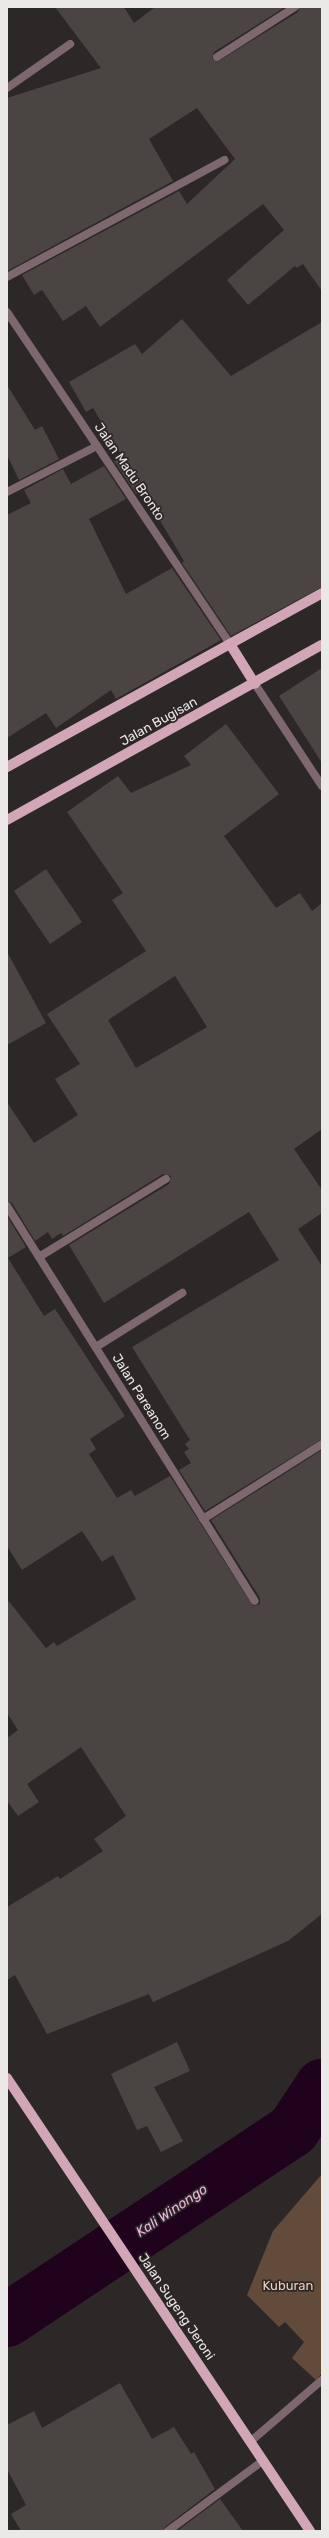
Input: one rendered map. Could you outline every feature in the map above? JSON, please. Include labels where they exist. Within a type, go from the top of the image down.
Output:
[{"type":"main road","points":[[7,767],[322,593]]},
{"type":"main road","points":[[230,644],[255,684]]},
{"type":"main road","name":"Jalan Bugisan","points":[[7,820],[255,684],[322,645]]},
{"type":"main road","name":"Jalan Sugeng Jeroni","points":[[7,2078],[264,2460],[310,2531]]},
{"type":"street","points":[[217,57],[295,7]]},
{"type":"street","points":[[7,88],[70,44]]},
{"type":"street","points":[[7,277],[224,160]]},
{"type":"street","name":"Jalan Madu Bronto","points":[[7,312],[230,644]]},
{"type":"street","points":[[7,492],[97,446]]},
{"type":"street","points":[[255,684],[322,786]]},
{"type":"street","points":[[39,1257],[166,1180]]},
{"type":"street","name":"Jalan Pareanom","points":[[7,1206],[254,1601]]},
{"type":"street","points":[[96,1347],[182,1293]]},
{"type":"street","points":[[203,1519],[322,1444]]},
{"type":"street","points":[[251,2441],[322,2380]]},
{"type":"street","points":[[168,2531],[264,2460]]},
{"type":"green space","name":"Kuburan","points":[[322,2174],[322,2373],[316,2380],[292,2358],[304,2342],[285,2322],[279,2327],[247,2295],[273,2231]]},
{"type":"building","points":[[55,7],[124,7],[134,23],[155,7],[285,7],[214,52],[212,58],[217,62],[298,12],[300,7],[322,7],[322,291],[303,264],[297,268],[295,266],[248,305],[227,280],[284,230],[263,204],[100,327],[86,306],[63,321],[42,290],[34,295],[22,275],[179,191],[187,204],[235,159],[197,108],[149,139],[173,181],[7,271],[7,98],[101,68]]},
{"type":"building","points":[[182,319],[231,376],[322,322],[322,587],[231,636],[182,563],[184,561],[142,490],[136,494],[114,461],[122,456],[93,408],[86,412],[69,382],[135,344],[142,354]]},
{"type":"building","points":[[7,385],[35,430],[42,426],[59,459],[19,480],[7,455]]},
{"type":"building","points":[[104,466],[126,499],[89,519],[126,594],[172,568],[221,640],[116,699],[111,690],[56,728],[46,713],[7,738],[7,515],[31,503],[24,490],[63,469],[71,484]]},
{"type":"building","points":[[322,668],[322,763],[279,696]]},
{"type":"building","points":[[226,724],[279,794],[224,836],[276,908],[300,893],[312,911],[322,903],[322,1129],[294,1149],[322,1190],[322,1213],[298,1229],[322,1266],[322,1439],[205,1511],[179,1470],[191,1463],[184,1452],[189,1449],[185,1444],[190,1440],[132,1347],[279,1260],[249,1212],[104,1303],[69,1245],[169,1184],[171,1176],[163,1174],[63,1236],[61,1233],[52,1239],[48,1232],[35,1241],[12,1203],[7,1201],[7,1102],[34,1143],[78,1115],[55,1079],[80,1064],[47,1014],[146,951],[112,900],[123,893],[67,812],[118,776],[131,793],[191,765],[184,756]],"holes":[[[175,976],[207,1027],[136,1068],[108,1020]]]},
{"type":"building","points":[[46,869],[82,922],[50,944],[14,891]]},
{"type":"building","points":[[7,952],[46,1023],[7,1045]]},
{"type":"building","points":[[7,1216],[26,1247],[8,1258],[44,1316],[55,1309],[125,1416],[90,1439],[96,1449],[89,1454],[117,1498],[131,1490],[135,1496],[170,1476],[253,1606],[260,1604],[260,1598],[211,1520],[322,1450],[322,1914],[288,1941],[153,2002],[149,1994],[47,2034],[15,1975],[7,1980],[7,1907],[58,1876],[60,1879],[103,1851],[94,1839],[126,1816],[81,1747],[27,1784],[39,1802],[18,1816],[7,1801],[7,1738],[18,1730],[7,1713],[7,1599],[46,1648],[54,1642],[57,1646],[136,1599],[113,1555],[102,1562],[82,1531],[22,1570],[7,1546]]},
{"type":"building","points":[[177,2042],[190,2071],[154,2087],[183,2141],[161,2152],[147,2126],[137,2130],[111,2074]]},
{"type":"building","points":[[120,2383],[152,2439],[174,2427],[191,2454],[194,2452],[215,2489],[165,2527],[163,2531],[21,2531],[11,2514],[26,2505],[7,2469],[7,2425],[34,2411],[42,2428]]},
{"type":"building","points":[[220,2499],[243,2531],[177,2531]]},
{"type":"waterway","name":"Kali Winongo","points":[[7,2320],[293,2130],[322,2086]]}]
